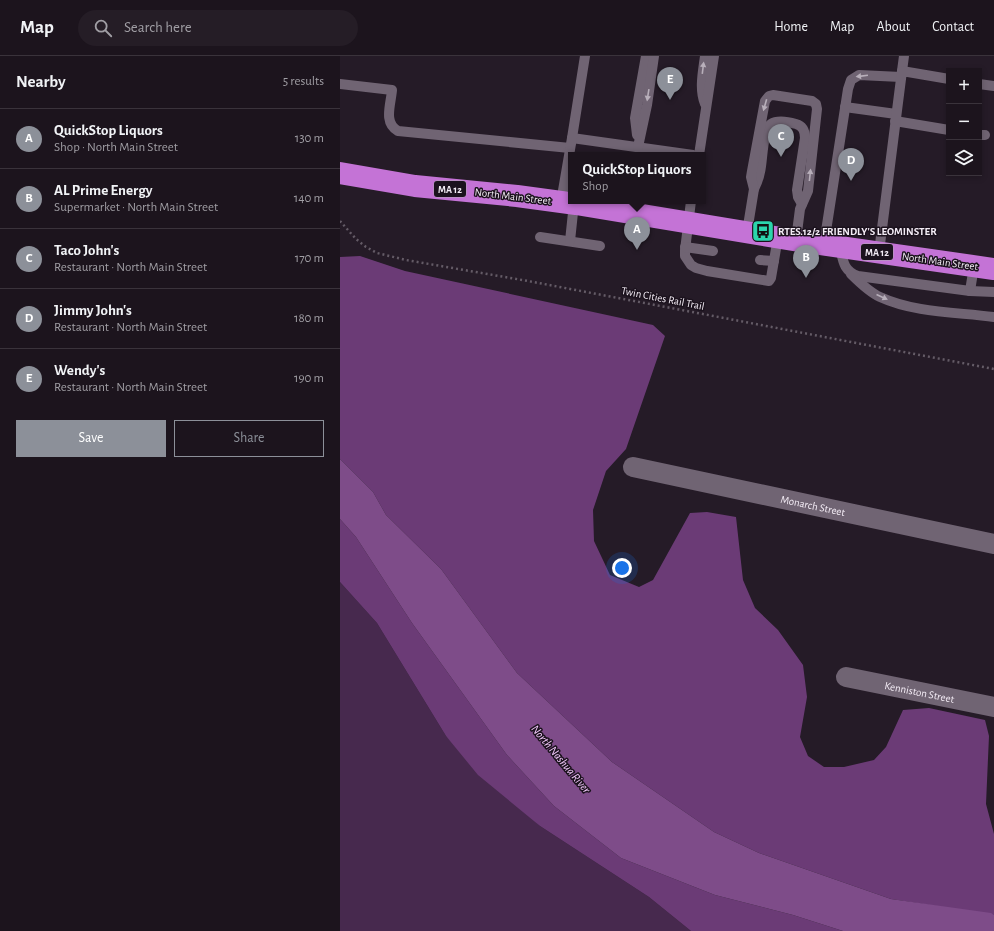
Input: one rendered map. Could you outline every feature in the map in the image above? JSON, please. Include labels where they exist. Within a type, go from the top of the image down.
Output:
[{"type":"highway","name":"North Main Street","points":[[340,173],[415,186],[517,196],[567,203]]},
{"type":"highway","name":"North Main Street","points":[[581,204],[690,212],[747,232],[984,267]]},
{"type":"street","name":"Monarch Street","points":[[633,467],[994,544]]},
{"type":"street","name":"Kenniston Street","points":[[846,677],[994,706]]},
{"type":"lane","points":[[570,152],[585,56]]},
{"type":"lane","points":[[638,147],[635,118],[646,56]]},
{"type":"lane","points":[[638,147],[647,105],[654,56]]},
{"type":"lane","points":[[705,56],[702,98],[706,108]]},
{"type":"lane","points":[[699,152],[714,56]]},
{"type":"lane","points":[[879,252],[904,56]]},
{"type":"lane","points":[[946,79],[901,74],[860,75],[851,80],[845,107],[832,245],[846,269],[859,283],[878,296],[910,308],[994,317]]},
{"type":"lane","points":[[340,84],[392,90],[388,118],[393,128],[398,131],[638,147],[672,152]]},
{"type":"lane","points":[[982,84],[994,86]]},
{"type":"lane","points":[[690,212],[685,256],[691,265],[707,271],[767,281],[771,278],[774,261],[787,238],[808,190],[817,109],[816,104],[812,100],[773,95],[769,96],[764,101],[751,177],[754,189]]},
{"type":"lane","points":[[845,107],[946,129]]},
{"type":"lane","points":[[747,232],[754,189],[761,170],[766,131],[775,123],[782,122],[795,124],[800,126],[805,132],[797,190],[798,197],[802,204]]},
{"type":"lane","points":[[568,188],[567,203],[570,241]]},
{"type":"lane","points":[[540,237],[600,246]]},
{"type":"lane","points":[[685,247],[712,251]]},
{"type":"lane","points":[[760,260],[774,261]]},
{"type":"lane","points":[[970,291],[984,267]]},
{"type":"lane","points":[[851,274],[970,291],[994,292]]},
{"type":"path","name":"Twin Cities Rail Trail","points":[[340,221],[356,239],[366,247],[377,253],[406,260],[528,281],[994,369]]},
{"type":"shaded area","points":[[360,256],[405,271],[653,325],[665,336],[626,449],[606,471],[593,510],[594,541],[610,575],[639,587],[653,580],[690,513],[707,512],[736,517],[743,580],[755,608],[778,630],[803,665],[807,697],[800,737],[808,756],[824,767],[844,767],[874,760],[886,747],[903,710],[929,708],[985,720],[989,736],[986,804],[994,834],[994,915],[891,899],[759,853],[714,832],[612,762],[517,673],[441,569],[386,515],[373,492],[340,459],[340,257]]},
{"type":"shaded area","points":[[340,519],[356,537],[412,623],[507,755],[554,806],[621,858],[715,895],[793,915],[843,931],[691,931],[649,897],[540,826],[478,775],[446,736],[377,623],[340,582]]},
{"type":"shaded area","points":[[340,582],[377,623],[446,736],[540,826],[649,897],[691,931],[340,931]]},
{"type":"water","name":"North Nashua River","points":[[340,459],[373,492],[386,515],[441,569],[517,673],[612,762],[714,832],[759,853],[891,899],[991,913],[994,915],[994,931],[843,931],[793,915],[715,895],[621,858],[554,806],[507,755],[412,623],[356,537],[340,519]]},
{"type":"place","name":"Wendy's","points":[[670,100]]},
{"type":"place","name":"Taco John's","points":[[781,157]]},
{"type":"place","name":"Jimmy John's","points":[[851,181]]},
{"type":"place","name":"RTES.12/2 FRIENDLY'S LEOMINSTER","points":[[763,231]]},
{"type":"place","name":"QuickStop Liquors","points":[[637,250]]},
{"type":"place","name":"AL Prime Energy","points":[[806,278]]}]
